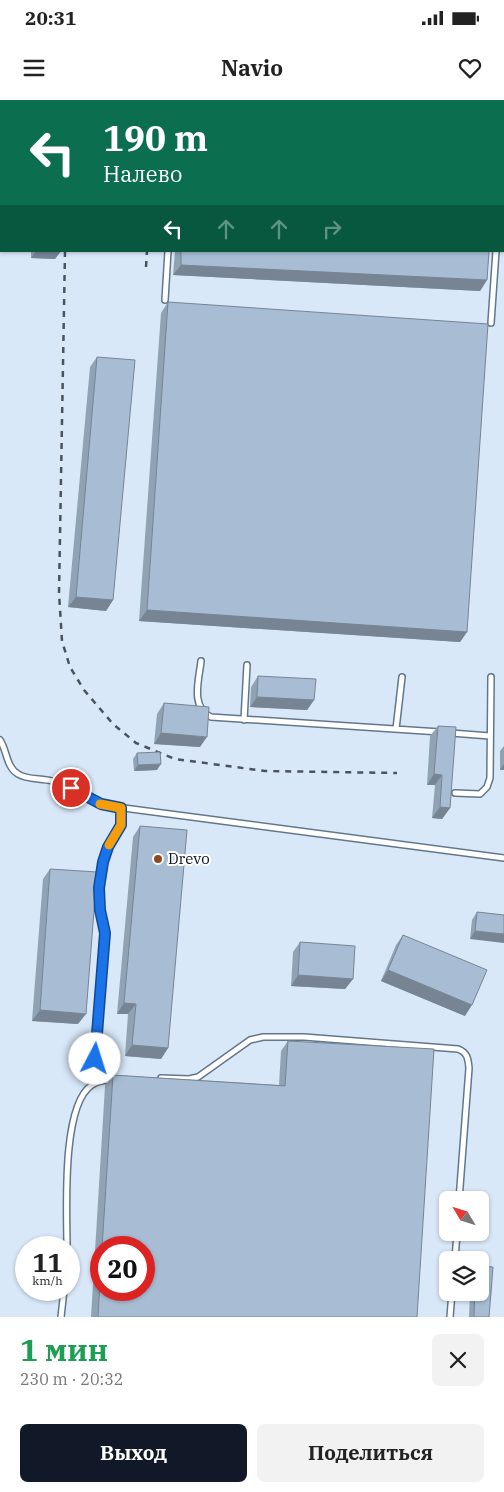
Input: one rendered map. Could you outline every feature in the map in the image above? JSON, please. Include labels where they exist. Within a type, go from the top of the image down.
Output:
[{"type":"lane","points":[[165,300],[168,252]]},
{"type":"lane","points":[[491,324],[496,252]]},
{"type":"lane","points":[[201,661],[197,700],[201,710],[211,717],[490,736]]},
{"type":"lane","points":[[244,720],[248,665]]},
{"type":"lane","points":[[396,730],[402,677]]},
{"type":"lane","points":[[455,793],[480,794],[487,787],[490,778],[491,677]]},
{"type":"lane","points":[[0,740],[11,767],[17,774],[52,781],[71,788],[101,804],[504,858]]},
{"type":"lane","points":[[95,1059],[105,933],[100,910],[99,888],[103,862],[108,847],[121,825],[121,808]]},
{"type":"lane","points":[[152,1078],[189,1079],[198,1077],[250,1040],[263,1037],[304,1037],[464,1051],[468,1058],[469,1068],[460,1191]]},
{"type":"lane","points":[[67,1236],[70,1132],[75,1112],[81,1098],[93,1084],[102,1080],[118,1080]]},
{"type":"lane","points":[[61,1317],[63,1301]]},
{"type":"lane","points":[[450,1317],[451,1301]]},
{"type":"shaded area","points":[[0,252],[504,252],[504,1317],[0,1317]]},
{"type":"building","points":[[181,252],[489,252],[487,280],[181,265]]},
{"type":"building","points":[[168,302],[488,324],[467,632],[147,610]]},
{"type":"building","points":[[97,357],[135,360],[113,600],[76,597]]},
{"type":"building","points":[[258,676],[316,679],[314,700],[257,697]]},
{"type":"building","points":[[164,703],[209,707],[207,737],[161,733]]},
{"type":"building","points":[[438,726],[456,727],[450,808],[440,807],[442,775],[434,774]]},
{"type":"building","points":[[160,752],[161,764],[138,765],[137,753]]},
{"type":"building","points":[[140,826],[187,830],[168,1048],[132,1045],[136,1004],[124,1003]]},
{"type":"building","points":[[50,869],[97,872],[86,1014],[40,1010]]},
{"type":"building","points":[[477,912],[504,915],[504,934],[475,931]]},
{"type":"building","points":[[403,935],[487,970],[472,1005],[388,970]]},
{"type":"building","points":[[300,942],[355,946],[353,979],[298,975]]},
{"type":"building","points":[[288,1041],[434,1049],[417,1317],[98,1317],[99,1301],[155,1301],[155,1236],[103,1236],[113,1075],[285,1086]]},
{"type":"building","points":[[489,1267],[493,1267],[489,1317],[474,1317],[475,1301],[489,1301]]},
{"type":"railway","points":[[65,252],[59,593],[62,641],[70,667],[84,690],[113,724],[136,743],[175,759],[265,771],[397,773]]},
{"type":"railway","points":[[146,267],[147,252]]},
{"type":"slow traffic","points":[[100,804],[121,808],[121,825],[109,845]]},
{"type":"place","name":"Drevo","points":[[158,859]]},
{"type":"route","points":[[71,788],[101,804],[121,808],[121,825],[108,847],[103,862],[99,888],[100,910],[105,933],[95,1059]]}]
